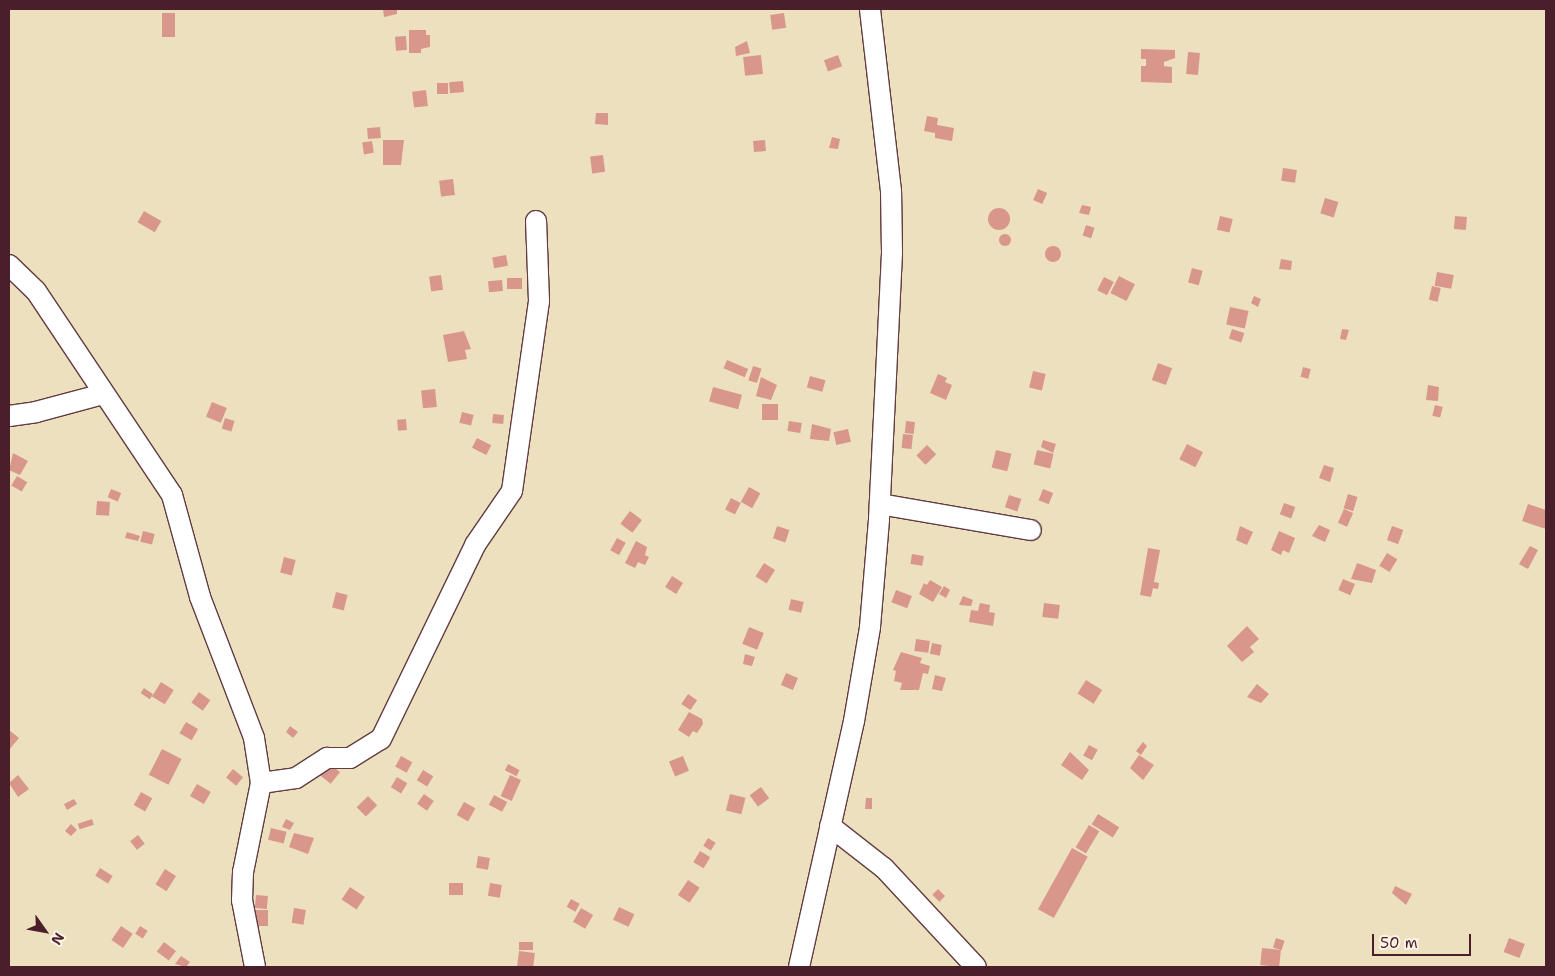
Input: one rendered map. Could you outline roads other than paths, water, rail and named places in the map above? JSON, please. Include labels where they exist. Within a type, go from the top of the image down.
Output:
[{"type":"street","points":[[798,967],[854,721],[870,627],[880,504],[892,217],[880,74],[870,9]]},
{"type":"street","points":[[261,783],[296,778],[327,758],[350,758],[381,739],[475,545],[512,491],[539,301],[536,221]]},
{"type":"street","points":[[9,265],[36,291],[172,495],[200,596],[254,738],[261,783],[243,872],[242,900],[255,967]]},
{"type":"street","points":[[9,416],[36,412],[103,394]]},
{"type":"street","points":[[880,504],[1031,530]]},
{"type":"street","points":[[830,826],[884,868],[976,967]]}]
